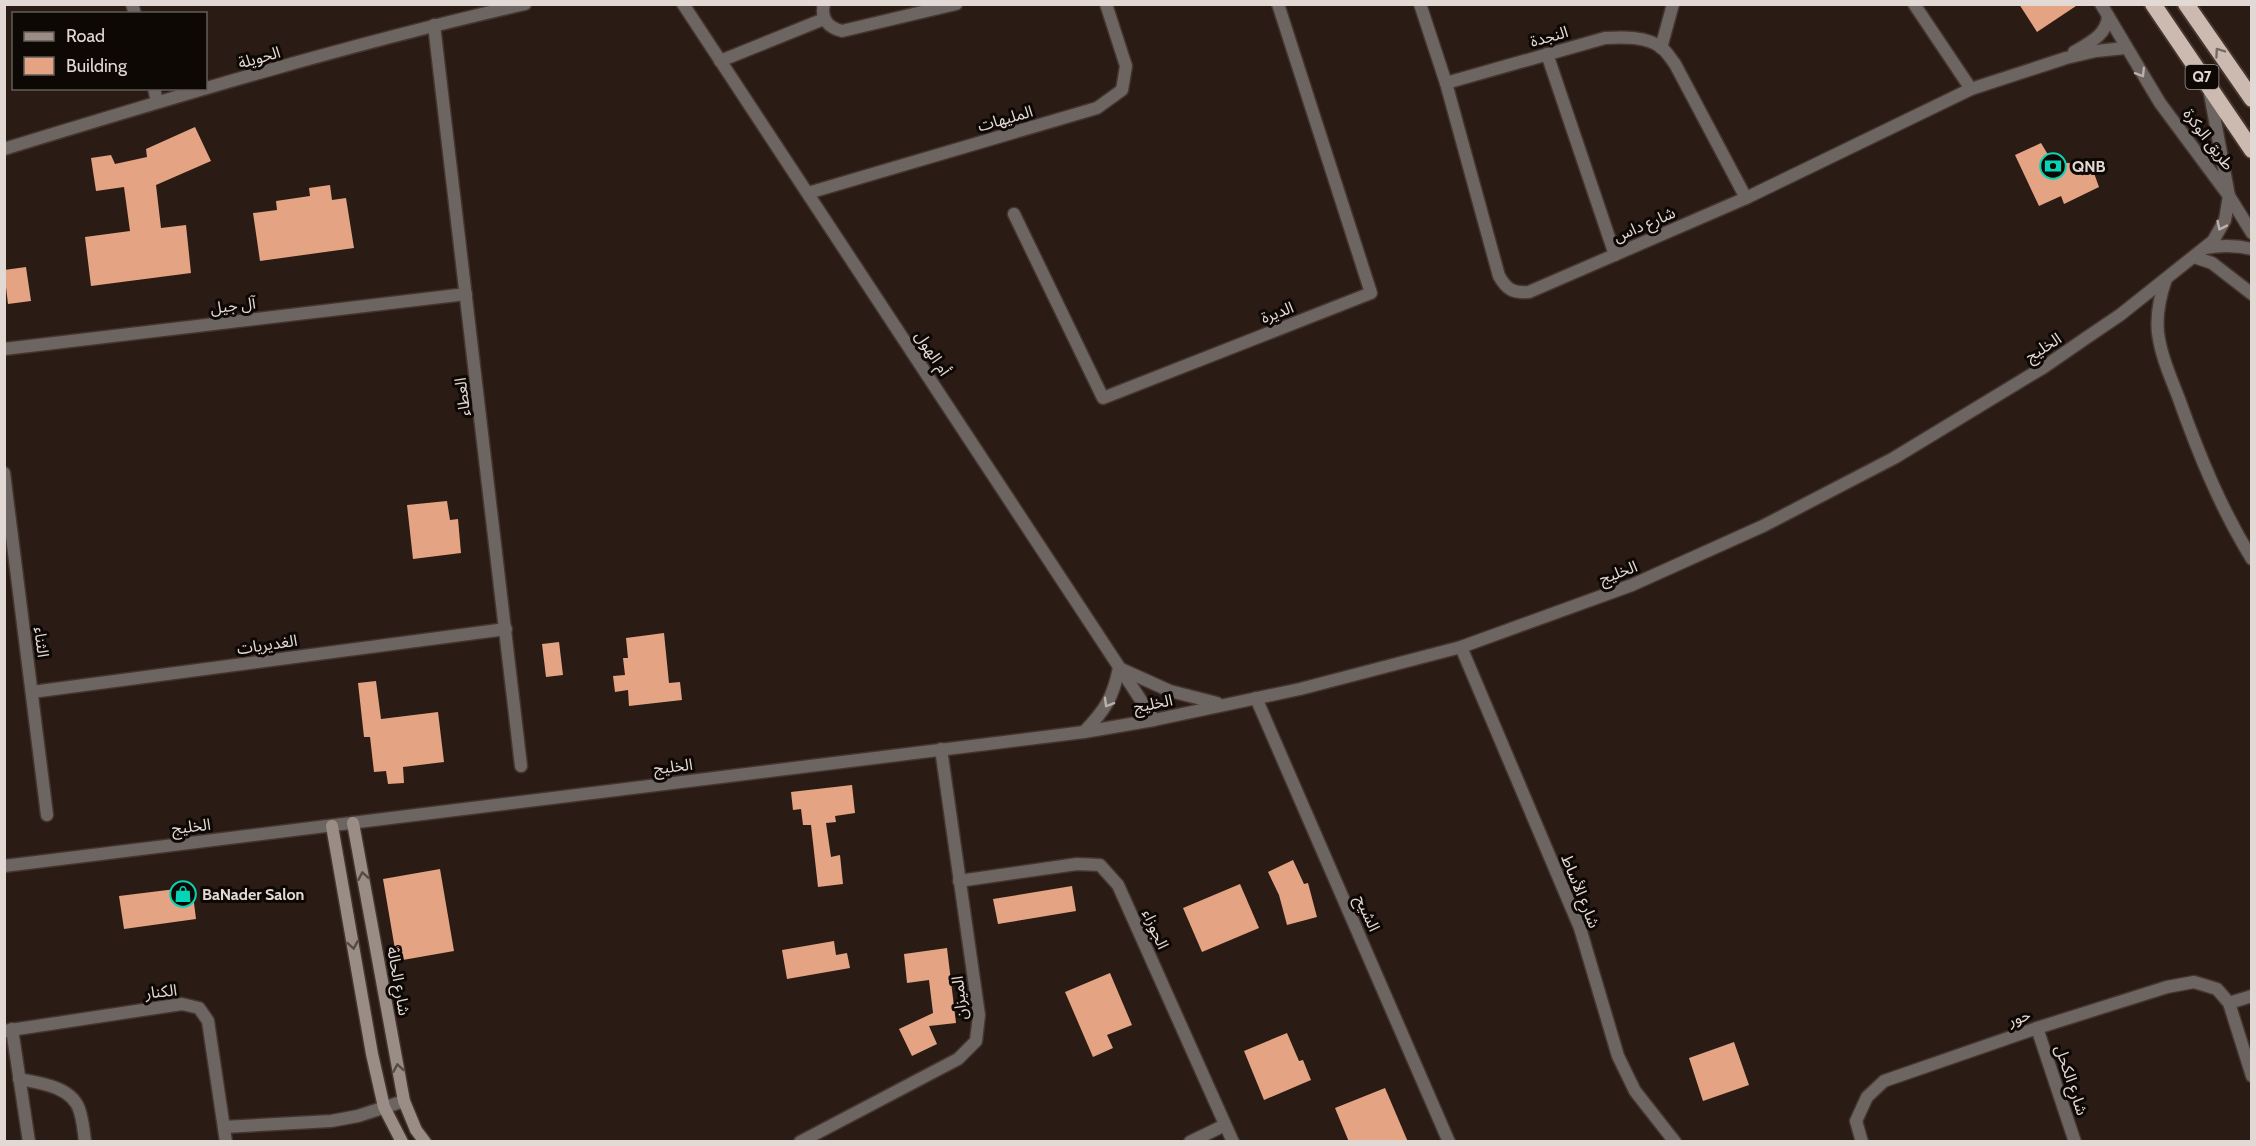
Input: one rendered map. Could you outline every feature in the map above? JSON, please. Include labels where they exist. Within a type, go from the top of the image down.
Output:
[{"type":"highway","name":"طريق الوكرة","points":[[2153,4],[2252,150]]},
{"type":"highway","name":"Q7","points":[[2186,4],[2252,99]]},
{"type":"main road","name":"شارع الحالة","points":[[353,823],[404,1101],[416,1130],[425,1142]]},
{"type":"main road","points":[[332,826],[372,1054],[384,1107],[402,1142]]},
{"type":"street","name":"الحويلة","points":[[207,88],[434,25],[525,4]]},
{"type":"street","name":"أم الهول","points":[[683,4],[1154,720]]},
{"type":"street","points":[[824,4],[824,18],[828,25],[835,30],[849,31],[956,4]]},
{"type":"street","name":"المليهات","points":[[808,193],[1097,108],[1122,90],[1126,66],[1106,4]]},
{"type":"street","name":"الديرة","points":[[1014,214],[1103,398],[1371,293],[1278,4]]},
{"type":"street","name":"شارع داس","points":[[1419,4],[1446,83],[1499,276],[1506,288],[1516,292],[1529,292],[1746,198],[1971,89],[2066,58],[2096,51],[2125,48]]},
{"type":"street","points":[[1673,4],[1661,48],[1683,78],[1746,198]]},
{"type":"street","points":[[1914,4],[1971,89]]},
{"type":"street","name":"طريق الوكرة","points":[[2101,4],[2125,48],[2160,103],[2229,196],[2252,233]]},
{"type":"street","name":"شارع داس","points":[[2066,58],[2101,34],[2108,22],[2108,16]]},
{"type":"street","points":[[720,61],[824,18]]},
{"type":"street","name":"العطاء","points":[[434,25],[521,766]]},
{"type":"street","name":"النجدة","points":[[1446,83],[1605,38],[1625,37],[1647,41],[1661,48]]},
{"type":"street","points":[[1546,54],[1615,255]]},
{"type":"street","name":"الخليج","points":[[4,866],[1084,732],[1154,720],[1256,698],[1461,647],[1632,585],[1763,526],[1894,458],[2044,367],[2120,315],[2205,248],[2220,231],[2225,220],[2229,196],[2209,87]]},
{"type":"street","points":[[155,90],[158,102]]},
{"type":"street","name":"الحويلة","points":[[4,149],[201,90]]},
{"type":"street","points":[[2205,248],[2238,246],[2252,249]]},
{"type":"street","points":[[2194,257],[2212,263],[2252,294]]},
{"type":"street","points":[[2166,279],[2158,318],[2163,355],[2203,463],[2230,522],[2252,560]]},
{"type":"street","name":"آل جيل","points":[[4,349],[466,294]]},
{"type":"street","name":"الثناء","points":[[4,473],[47,815]]},
{"type":"street","name":"الغديريات","points":[[32,692],[506,629]]},
{"type":"street","name":"شارع الأساط","points":[[1461,647],[1580,928],[1618,1056],[1635,1091],[1675,1142]]},
{"type":"street","points":[[1084,732],[1108,704],[1119,668],[1170,691],[1224,705]]},
{"type":"street","name":"الشيح","points":[[1256,698],[1449,1142]]},
{"type":"street","name":"الميزان","points":[[800,1142],[958,1059],[976,1041],[979,1015],[941,749]]},
{"type":"street","name":"الجوزاء","points":[[959,881],[1077,864],[1100,866],[1118,885],[1233,1142]]},
{"type":"street","name":"حور","points":[[1862,1142],[1856,1121],[1867,1097],[1884,1081],[2037,1028],[2167,987],[2194,982],[2217,989],[2229,1003]]},
{"type":"street","points":[[2252,996],[2229,1003],[2252,1076]]},
{"type":"street","name":"الكنار","points":[[8,1030],[182,1004],[199,1008],[208,1021],[226,1142]]},
{"type":"street","name":"شارع الكحل","points":[[2037,1028],[2075,1142]]},
{"type":"street","points":[[8,1030],[20,1079],[29,1142]]},
{"type":"street","points":[[20,1079],[45,1084],[68,1094],[80,1110],[85,1142]]},
{"type":"street","points":[[224,1127],[332,1121],[358,1116],[404,1101]]},
{"type":"street","points":[[1190,1142],[1225,1125]]},
{"type":"building","points":[[2019,4],[2079,4],[2037,32]]},
{"type":"building","points":[[195,127],[211,161],[156,185],[161,228],[186,225],[191,273],[91,286],[85,237],[130,231],[124,187],[96,191],[91,158],[111,155],[115,164],[147,157],[146,149]]},
{"type":"building","points":[[2041,143],[2047,153],[2059,162],[2077,164],[2090,162],[2099,187],[2064,204],[2061,196],[2039,206],[2015,155]]},
{"type":"building","points":[[330,185],[332,200],[346,198],[354,248],[260,261],[253,213],[277,210],[276,201],[310,196],[309,188]]},
{"type":"building","points":[[26,267],[31,301],[8,304],[4,270]]},
{"type":"building","points":[[447,501],[450,520],[458,519],[461,553],[413,559],[407,505]]},
{"type":"building","points":[[664,633],[669,683],[680,682],[682,700],[629,706],[628,690],[615,692],[613,676],[625,675],[623,658],[628,658],[626,638]]},
{"type":"building","points":[[559,642],[563,675],[546,677],[542,644]]},
{"type":"building","points":[[376,681],[381,719],[438,712],[444,762],[403,767],[404,783],[388,784],[386,771],[374,772],[370,737],[364,737],[358,683]]},
{"type":"building","points":[[852,785],[855,813],[835,816],[836,822],[826,823],[831,857],[840,855],[843,884],[818,887],[811,825],[803,825],[801,809],[793,810],[791,792]]},
{"type":"building","points":[[1293,860],[1304,884],[1308,883],[1317,917],[1287,925],[1279,895],[1268,872]]},
{"type":"building","points":[[440,869],[454,951],[397,961],[383,879]]},
{"type":"building","points":[[1240,884],[1259,928],[1202,952],[1183,908]]},
{"type":"building","points":[[1072,886],[1076,911],[998,924],[993,899]]},
{"type":"building","points":[[192,887],[196,919],[124,929],[119,896]]},
{"type":"building","points":[[834,941],[836,955],[847,953],[850,968],[787,979],[782,950]]},
{"type":"building","points":[[947,948],[956,1023],[929,1026],[937,1044],[912,1056],[899,1029],[933,1013],[929,980],[907,983],[904,954]]},
{"type":"building","points":[[1110,973],[1132,1025],[1107,1035],[1113,1048],[1093,1057],[1065,992]]},
{"type":"building","points":[[1287,1033],[1299,1061],[1303,1060],[1311,1080],[1264,1100],[1244,1051]]},
{"type":"building","points":[[1734,1042],[1749,1085],[1703,1101],[1689,1058]]},
{"type":"building","points":[[1385,1088],[1408,1142],[1349,1142],[1335,1108]]},
{"type":"place","name":"QNB","points":[[2053,166]]},
{"type":"place","name":"BaNader Salon","points":[[183,894]]}]
